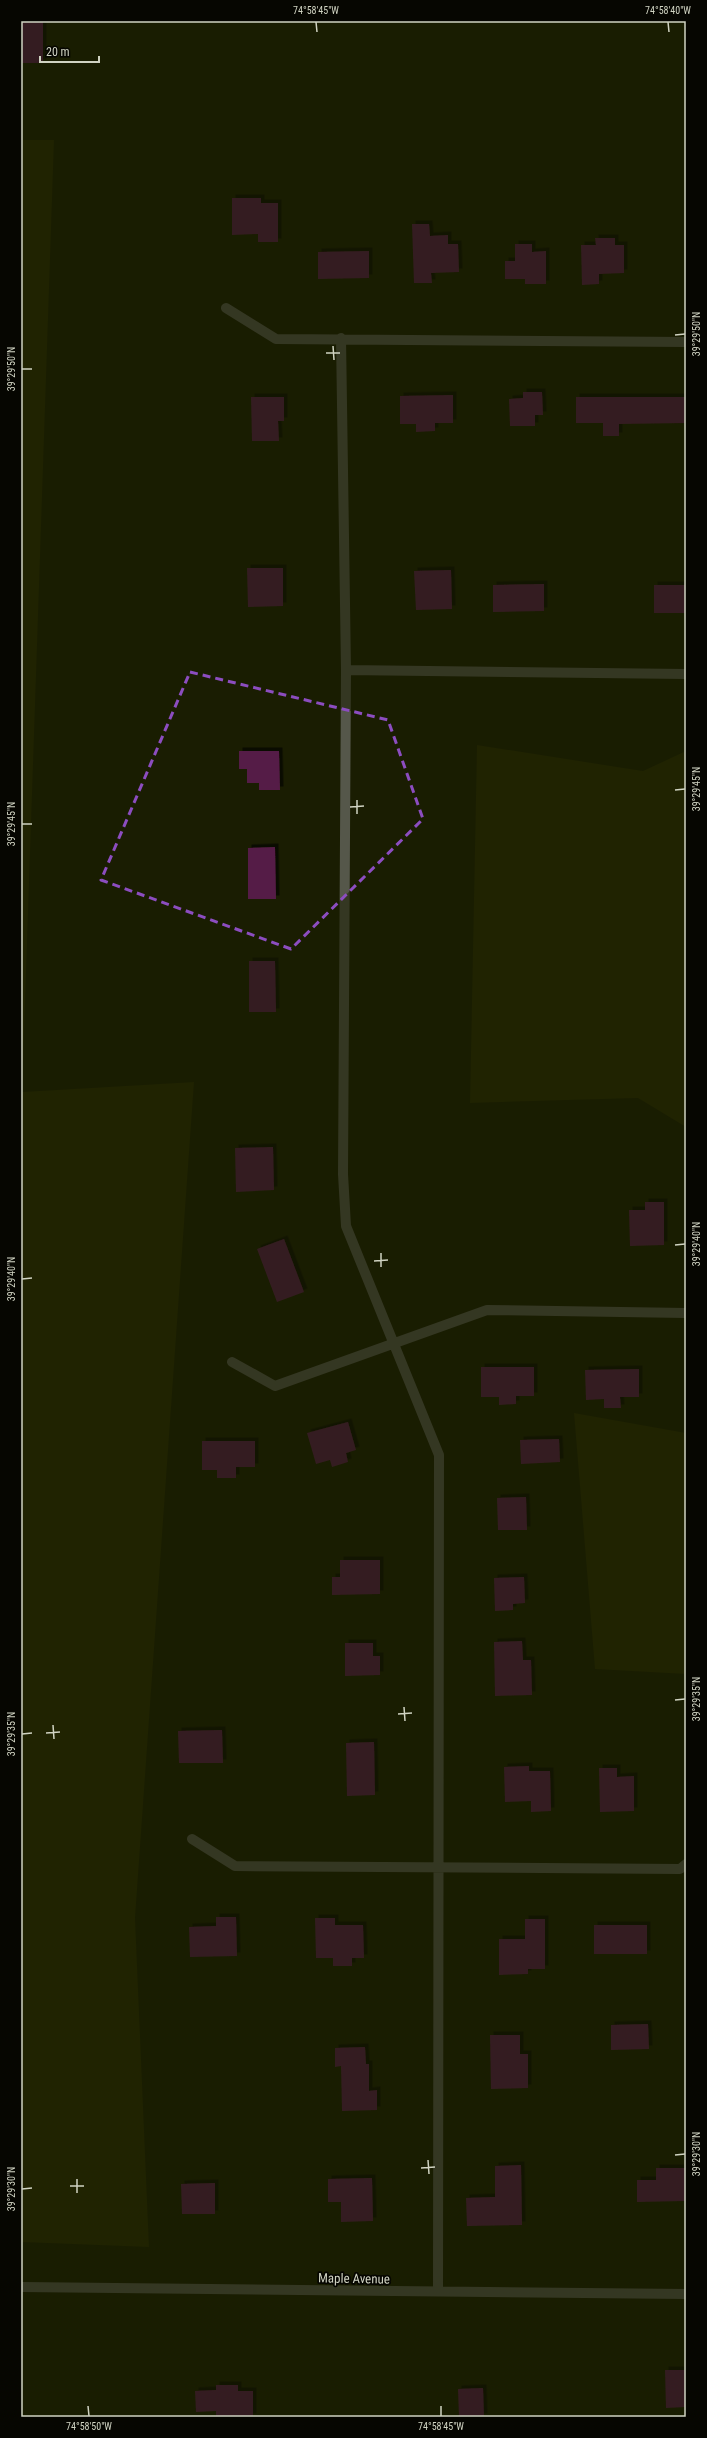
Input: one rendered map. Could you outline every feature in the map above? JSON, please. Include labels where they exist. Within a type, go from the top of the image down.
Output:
[{"type":"street","points":[[226,308],[276,339],[341,338],[686,342]]},
{"type":"street","points":[[341,338],[346,670],[343,1166],[346,1226],[439,1455],[438,2291]]},
{"type":"street","points":[[346,670],[686,674]]},
{"type":"street","points":[[232,1362],[276,1386],[487,1310],[686,1314]]},
{"type":"street","points":[[192,1839],[235,1866],[680,1869],[686,1864]]},
{"type":"street","name":"Maple Avenue","points":[[21,2287],[686,2294]]},
{"type":"highlighted area","points":[[190,672],[388,720],[423,819],[291,949],[101,880]]},
{"type":"green space","points":[[21,140],[54,140],[22,1092],[194,1082],[135,1918],[149,2247],[21,2242]]},
{"type":"green space","points":[[477,745],[643,771],[686,751],[686,1127],[638,1098],[470,1103]]},
{"type":"green space","points":[[574,1413],[686,1433],[686,1674],[595,1669]]},
{"type":"building","points":[[21,21],[43,21],[43,63],[21,63]]},
{"type":"building","points":[[232,198],[261,198],[261,203],[278,203],[278,242],[258,242],[258,234],[232,235]]},
{"type":"building","points":[[412,224],[429,224],[430,236],[448,235],[448,244],[458,244],[459,272],[431,273],[432,283],[414,283]]},
{"type":"building","points":[[595,238],[615,238],[615,245],[624,245],[624,273],[599,274],[599,284],[582,285],[581,245],[596,245]]},
{"type":"building","points":[[515,244],[532,244],[532,252],[546,251],[546,284],[525,284],[525,279],[505,279],[505,261],[515,261]]},
{"type":"building","points":[[369,251],[369,278],[318,279],[318,252]]},
{"type":"building","points":[[523,392],[542,392],[543,415],[535,415],[535,426],[510,426],[509,399],[523,398]]},
{"type":"building","points":[[453,395],[453,423],[435,423],[435,431],[416,432],[416,424],[400,424],[400,396]]},
{"type":"building","points":[[251,397],[284,397],[284,421],[278,421],[279,441],[252,441]]},
{"type":"building","points":[[576,397],[686,397],[686,423],[619,424],[619,436],[603,436],[603,423],[576,423]]},
{"type":"building","points":[[247,568],[283,568],[283,606],[248,607]]},
{"type":"building","points":[[451,570],[452,609],[416,610],[414,571]]},
{"type":"building","points":[[544,584],[544,611],[493,612],[493,585]]},
{"type":"building","points":[[654,585],[686,585],[686,613],[654,613]]},
{"type":"building","points":[[239,751],[279,751],[280,790],[259,790],[259,783],[247,783],[247,769],[239,769]]},
{"type":"building","points":[[275,847],[276,899],[248,899],[248,848]]},
{"type":"building","points":[[249,961],[275,961],[276,1012],[249,1012]]},
{"type":"building","points":[[273,1147],[274,1190],[236,1192],[235,1148]]},
{"type":"building","points":[[645,1202],[664,1202],[664,1245],[630,1246],[629,1210],[645,1210]]},
{"type":"building","points":[[284,1239],[304,1292],[277,1302],[257,1249]]},
{"type":"building","points":[[481,1367],[534,1367],[534,1396],[516,1396],[516,1404],[499,1405],[499,1397],[481,1397]]},
{"type":"building","points":[[639,1369],[639,1397],[620,1397],[621,1408],[604,1408],[604,1399],[586,1400],[585,1370]]},
{"type":"building","points":[[348,1422],[356,1450],[346,1453],[348,1462],[332,1467],[330,1460],[316,1464],[307,1433]]},
{"type":"building","points":[[559,1439],[560,1462],[521,1464],[520,1440]]},
{"type":"building","points":[[202,1441],[255,1441],[255,1467],[236,1467],[236,1478],[217,1478],[217,1470],[202,1470]]},
{"type":"building","points":[[526,1497],[527,1530],[498,1530],[497,1498]]},
{"type":"building","points":[[340,1560],[380,1560],[380,1594],[332,1595],[332,1577],[340,1577]]},
{"type":"building","points":[[524,1577],[525,1603],[513,1604],[513,1610],[495,1611],[494,1578]]},
{"type":"building","points":[[522,1641],[523,1660],[531,1660],[532,1695],[495,1696],[494,1642]]},
{"type":"building","points":[[345,1643],[373,1643],[373,1656],[380,1656],[380,1675],[345,1676]]},
{"type":"building","points":[[222,1730],[223,1763],[179,1763],[178,1731]]},
{"type":"building","points":[[374,1742],[375,1795],[347,1796],[346,1743]]},
{"type":"building","points":[[529,1766],[529,1771],[550,1771],[551,1811],[531,1812],[531,1801],[505,1802],[504,1767]]},
{"type":"building","points":[[599,1768],[617,1768],[617,1777],[634,1776],[634,1811],[600,1812]]},
{"type":"building","points":[[216,1917],[236,1917],[237,1956],[190,1957],[189,1927],[216,1926]]},
{"type":"building","points":[[315,1918],[335,1918],[335,1925],[363,1925],[364,1958],[352,1958],[352,1966],[333,1966],[333,1958],[316,1958]]},
{"type":"building","points":[[525,1919],[545,1919],[545,1969],[528,1969],[528,1974],[499,1975],[499,1939],[525,1939]]},
{"type":"building","points":[[594,1925],[647,1925],[647,1954],[594,1954]]},
{"type":"building","points":[[648,2024],[649,2049],[611,2050],[611,2025]]},
{"type":"building","points":[[490,2035],[520,2035],[520,2054],[528,2054],[528,2088],[491,2089]]},
{"type":"building","points":[[365,2047],[366,2064],[369,2064],[369,2091],[377,2090],[377,2110],[342,2111],[341,2066],[335,2067],[335,2048]]},
{"type":"building","points":[[521,2165],[522,2225],[467,2226],[466,2198],[495,2197],[495,2166]]},
{"type":"building","points":[[656,2168],[686,2168],[685,2201],[637,2202],[637,2180],[656,2180]]},
{"type":"building","points":[[372,2178],[373,2221],[341,2222],[341,2202],[328,2202],[328,2179]]},
{"type":"building","points":[[215,2183],[215,2214],[182,2214],[181,2184]]},
{"type":"building","points":[[665,2370],[686,2370],[686,2407],[666,2408]]},
{"type":"building","points":[[216,2385],[238,2385],[238,2391],[253,2391],[253,2417],[216,2417],[216,2411],[196,2412],[195,2391],[216,2390]]},
{"type":"building","points":[[483,2388],[484,2417],[459,2417],[458,2389]]}]
